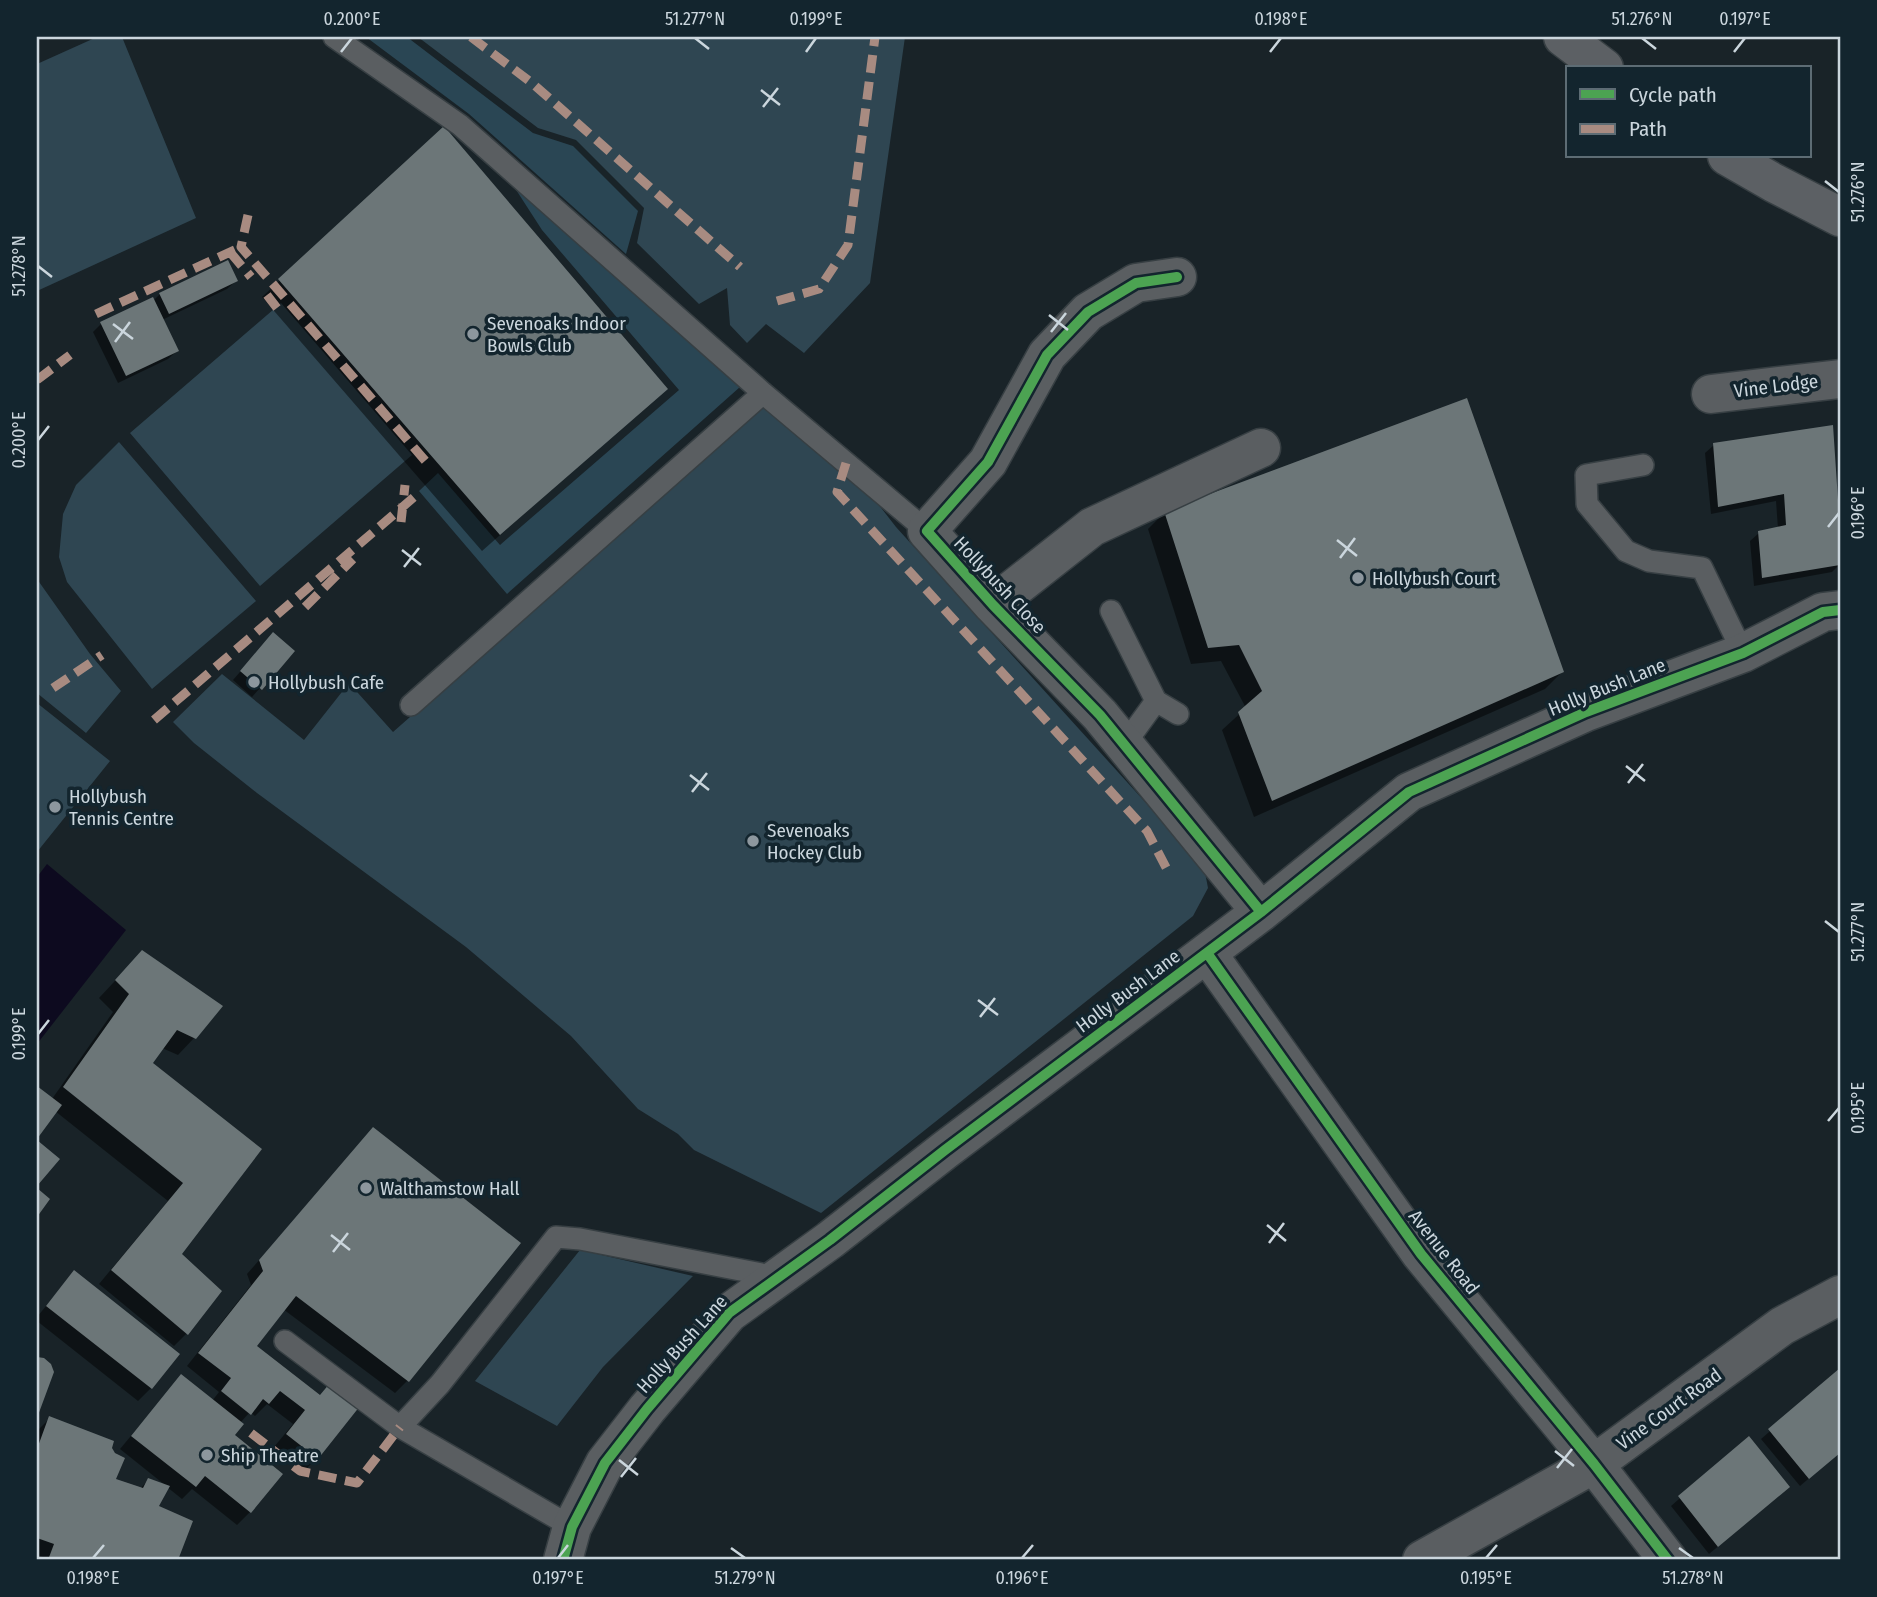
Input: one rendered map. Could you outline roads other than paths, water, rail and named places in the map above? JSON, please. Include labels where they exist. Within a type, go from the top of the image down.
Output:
[{"type":"main road","points":[[1563,37],[1601,66]]},
{"type":"main road","points":[[1730,158],[1840,217]]},
{"type":"street","name":"Hollybush Close","points":[[1177,277],[1136,283],[1088,312],[1047,355],[988,462],[927,531],[993,605],[1100,715],[1261,912]]},
{"type":"street","name":"Vine Lodge","points":[[1711,394],[1840,379]]},
{"type":"street","name":"Hollybush Close","points":[[993,605],[1093,527],[1261,448]]},
{"type":"street","name":"Holly Bush Lane","points":[[568,1544],[605,1463],[729,1313],[831,1240],[945,1150],[1261,912],[1409,792],[1586,712],[1742,653],[1824,612],[1840,610]]},
{"type":"street","name":"Avenue Road","points":[[1207,953],[1422,1254],[1594,1464],[1668,1560]]},
{"type":"street","name":"Vine Court Road","points":[[1422,1560],[1594,1464],[1782,1326],[1840,1295]]},
{"type":"lane","points":[[334,37],[460,125],[763,393],[927,531]]},
{"type":"lane","points":[[411,705],[763,393]]},
{"type":"lane","points":[[1643,465],[1586,475],[1587,504],[1626,551],[1649,561],[1702,568],[1742,653]]},
{"type":"lane","points":[[1111,611],[1156,701],[1178,714]]},
{"type":"lane","points":[[1124,745],[1156,701]]},
{"type":"lane","points":[[400,1427],[440,1384],[556,1237],[580,1239],[777,1277]]},
{"type":"lane","points":[[285,1340],[400,1427],[568,1544]]},
{"type":"place","name":"Sevenoaks Indoor Bowls Club","points":[[473,334]]},
{"type":"place","name":"Hollybush Court","points":[[1358,578]]},
{"type":"place","name":"Hollybush Cafe","points":[[254,682]]},
{"type":"place","name":"Hollybush Tennis Centre","points":[[55,807]]},
{"type":"place","name":"Sevenoaks Hockey Club","points":[[753,841]]},
{"type":"place","name":"Walthamstow Hall","points":[[366,1188]]},
{"type":"place","name":"Ship Theatre","points":[[207,1455]]}]
